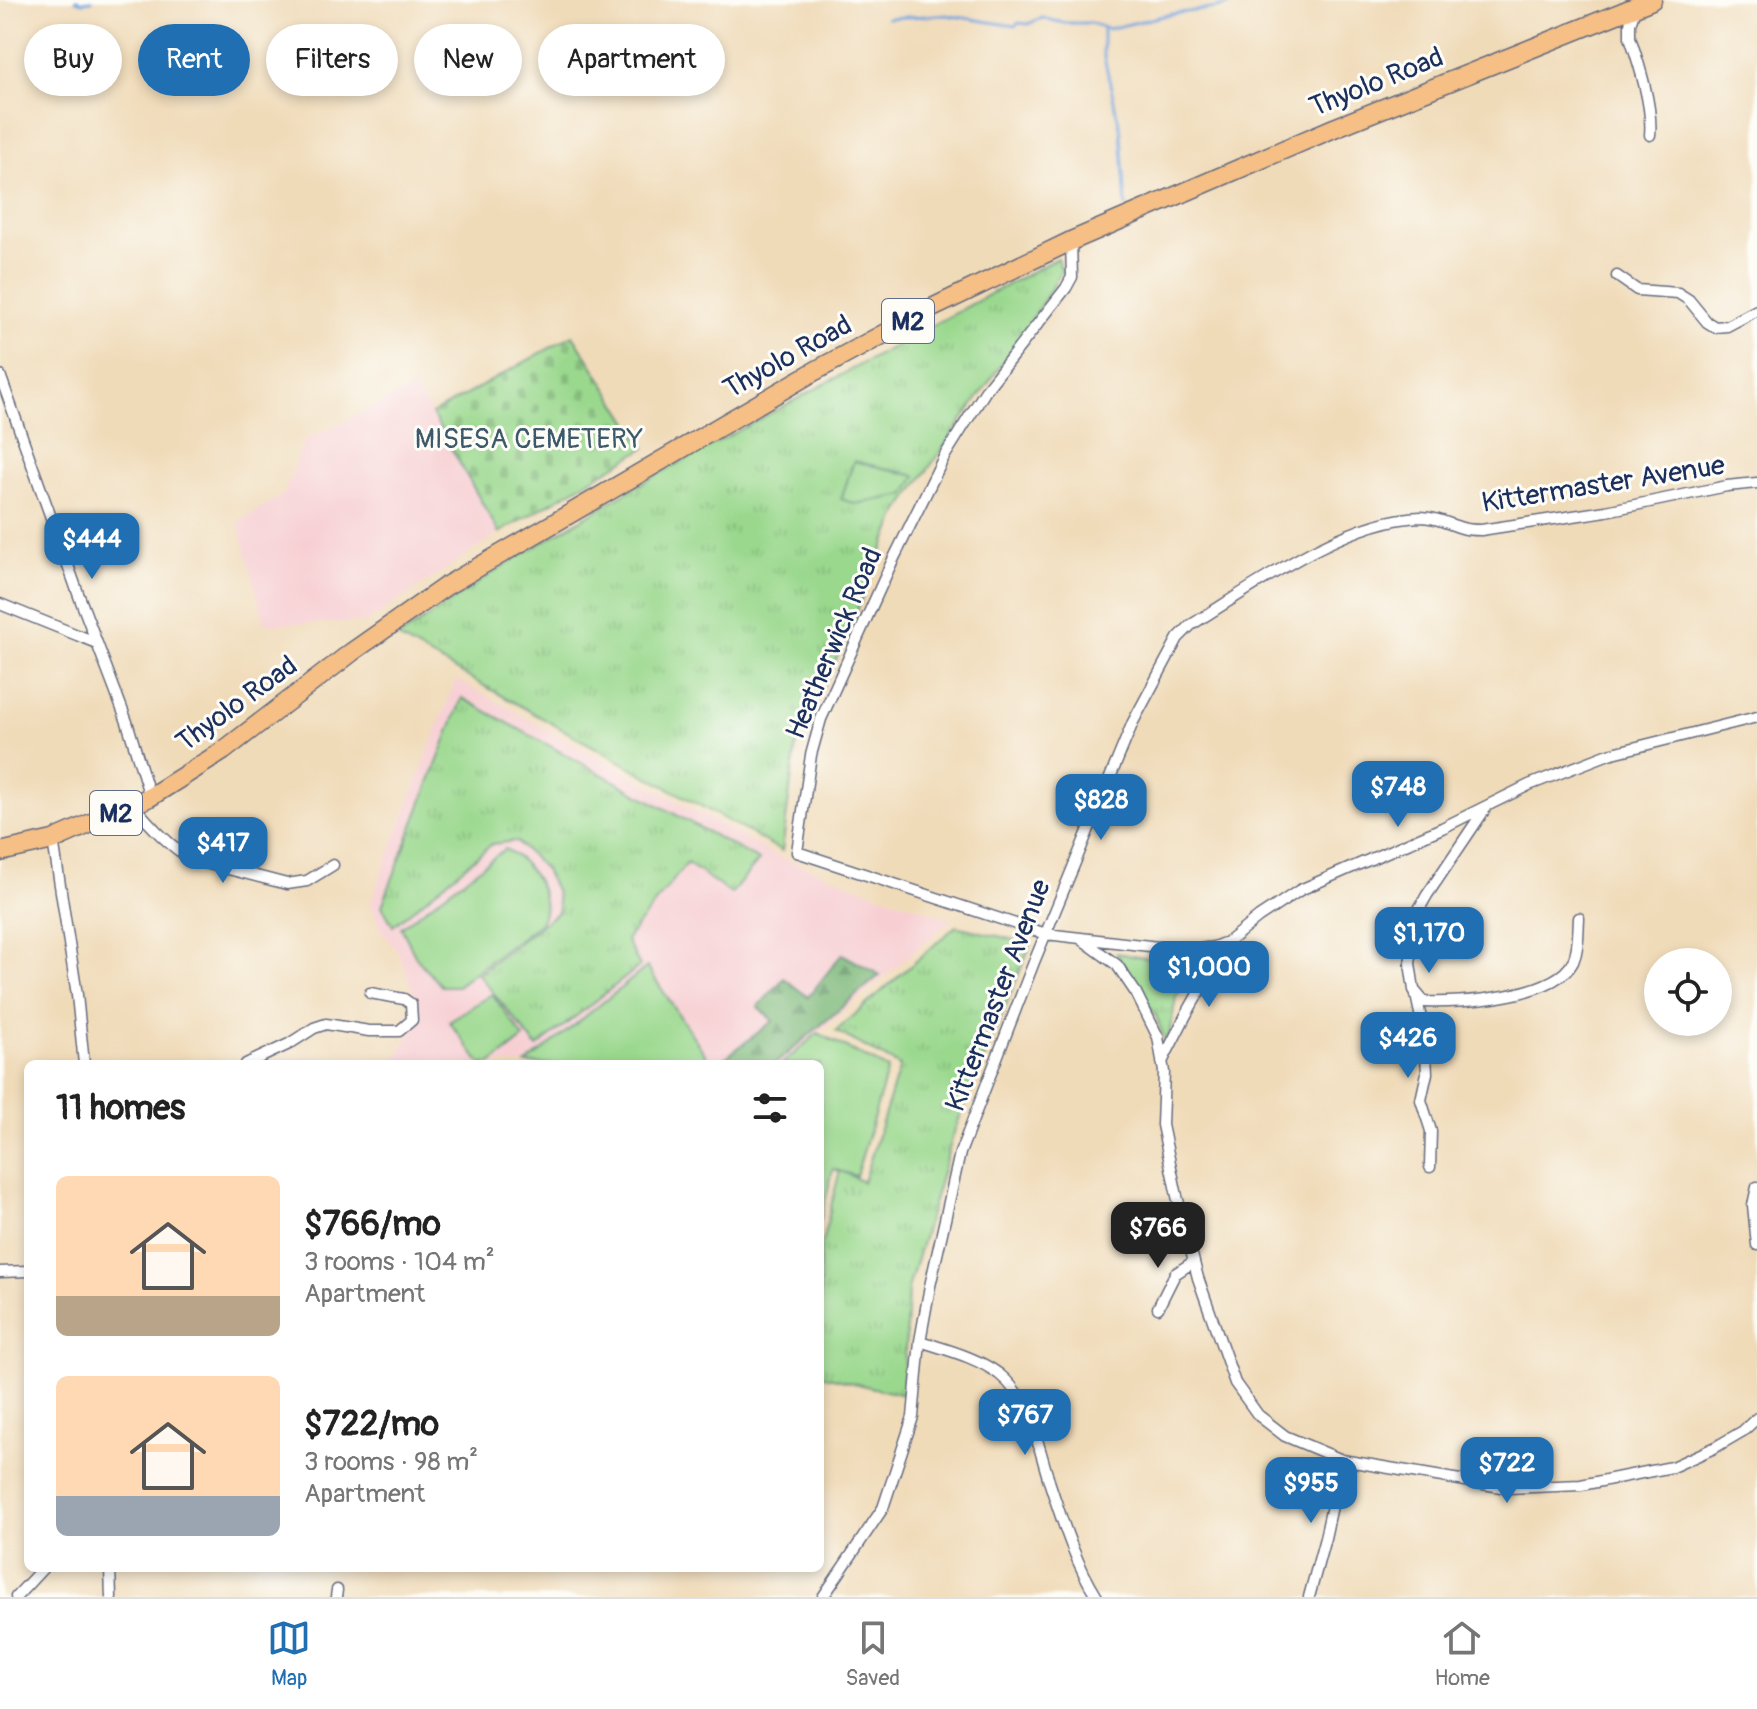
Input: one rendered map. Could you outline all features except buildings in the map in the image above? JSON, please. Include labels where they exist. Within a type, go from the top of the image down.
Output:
[{"type":"highway","name":"Thyolo Road","points":[[0,852],[53,840],[141,801],[223,751],[352,652],[446,586],[815,371],[932,308],[1071,241],[1334,128],[1644,3]]},
{"type":"street","points":[[1644,3],[1630,24],[1630,37],[1649,111],[1650,135]]},
{"type":"street","name":"Heatherwick Road","points":[[1046,934],[797,852],[811,755],[821,719],[891,564],[944,457],[988,387],[1072,277],[1071,241]]},
{"type":"street","points":[[1617,276],[1637,290],[1678,293],[1715,327],[1727,326],[1757,310]]},
{"type":"street","points":[[0,375],[127,722],[141,801],[156,831],[193,860],[287,884],[307,881],[333,865]]},
{"type":"street","name":"Kittermaster Avenue","points":[[823,1597],[883,1508],[913,1417],[920,1341],[960,1153],[1133,722],[1178,638],[1191,625],[1290,564],[1367,527],[1403,519],[1428,518],[1443,520],[1463,529],[1481,530],[1757,483]]},
{"type":"street","points":[[0,604],[97,643]]},
{"type":"street","points":[[1046,934],[1167,948],[1214,947],[1229,941],[1300,890],[1374,859],[1529,785],[1609,754],[1757,717]]},
{"type":"street","points":[[1430,1167],[1431,1131],[1421,1100],[1427,1073],[1425,1037],[1410,963],[1418,911],[1488,805]]},
{"type":"street","points":[[53,840],[77,995],[84,1060]]},
{"type":"street","points":[[1414,990],[1424,1002],[1446,1003],[1521,993],[1547,983],[1566,971],[1573,962],[1578,946],[1579,918]]},
{"type":"street","points":[[1077,937],[1117,965],[1136,993],[1158,1037],[1164,1072],[1162,1125],[1193,1262],[1235,1383],[1258,1415],[1285,1436],[1342,1460],[1507,1488],[1581,1485],[1672,1467],[1714,1448],[1743,1431],[1757,1418]]},
{"type":"street","points":[[1162,1062],[1229,941]]},
{"type":"street","points":[[255,1060],[326,1024],[369,1031],[399,1031],[412,1020],[411,1004],[404,999],[370,993]]},
{"type":"street","points":[[1757,1187],[1753,1205],[1757,1245]]},
{"type":"street","points":[[1158,1308],[1175,1274],[1193,1262]]},
{"type":"street","points":[[0,1272],[24,1271]]},
{"type":"street","points":[[920,1341],[985,1366],[1010,1384],[1022,1401],[1072,1547],[1097,1597]]},
{"type":"street","points":[[1309,1597],[1342,1460]]},
{"type":"street","points":[[16,1597],[39,1572]]},
{"type":"street","points":[[110,1572],[111,1597]]},
{"type":"shaded area","points":[[413,388],[432,414],[499,533],[367,622],[265,624],[238,522],[284,494],[304,441]]},
{"type":"shaded area","points":[[456,679],[777,856],[952,919],[787,1060],[394,1060],[417,1023],[415,996],[400,956],[382,931],[370,903]]},
{"type":"green space","points":[[1057,258],[1062,271],[1028,326],[899,511],[835,662],[796,744],[782,851],[398,638],[500,568],[640,484]]},
{"type":"green space","name":"MISESA CEMETERY","points":[[573,335],[645,448],[499,533],[432,414]]},
{"type":"green space","points":[[854,461],[916,476],[905,495],[855,504],[841,499]]},
{"type":"green space","points":[[462,698],[759,860],[731,894],[687,863],[626,940],[640,966],[537,1047],[478,974],[559,911],[556,892],[544,868],[516,841],[492,844],[393,926],[382,906]]},
{"type":"green space","points":[[505,849],[522,862],[537,881],[544,902],[540,923],[457,986],[441,986],[417,959],[401,927]]},
{"type":"green space","points":[[956,926],[1031,944],[955,1129],[908,1289],[903,1395],[824,1376],[824,1235],[840,1170],[863,1182],[900,1066],[836,1031]]},
{"type":"green space","points":[[1116,953],[1179,964],[1205,955],[1176,997],[1167,1046],[1156,1016]]},
{"type":"green space","points":[[842,954],[880,975],[780,1060],[722,1060],[773,1021],[758,1007],[784,978],[808,997]]},
{"type":"green space","points":[[647,967],[709,1060],[531,1060]]},
{"type":"green space","points":[[492,994],[524,1038],[496,1060],[478,1060],[449,1021]]},
{"type":"green space","points":[[818,1033],[888,1069],[856,1176],[833,1169],[824,1205],[824,1060],[787,1060]]},
{"type":"waterway","points":[[76,0],[92,1]]},
{"type":"waterway","points":[[887,18],[946,15],[1015,26],[1042,18],[1064,23],[1091,23],[1108,29],[1243,0]]},
{"type":"waterway","points":[[1250,0],[1275,3],[1300,0]]},
{"type":"waterway","points":[[1103,27],[1103,53],[1121,132],[1126,206]]}]
